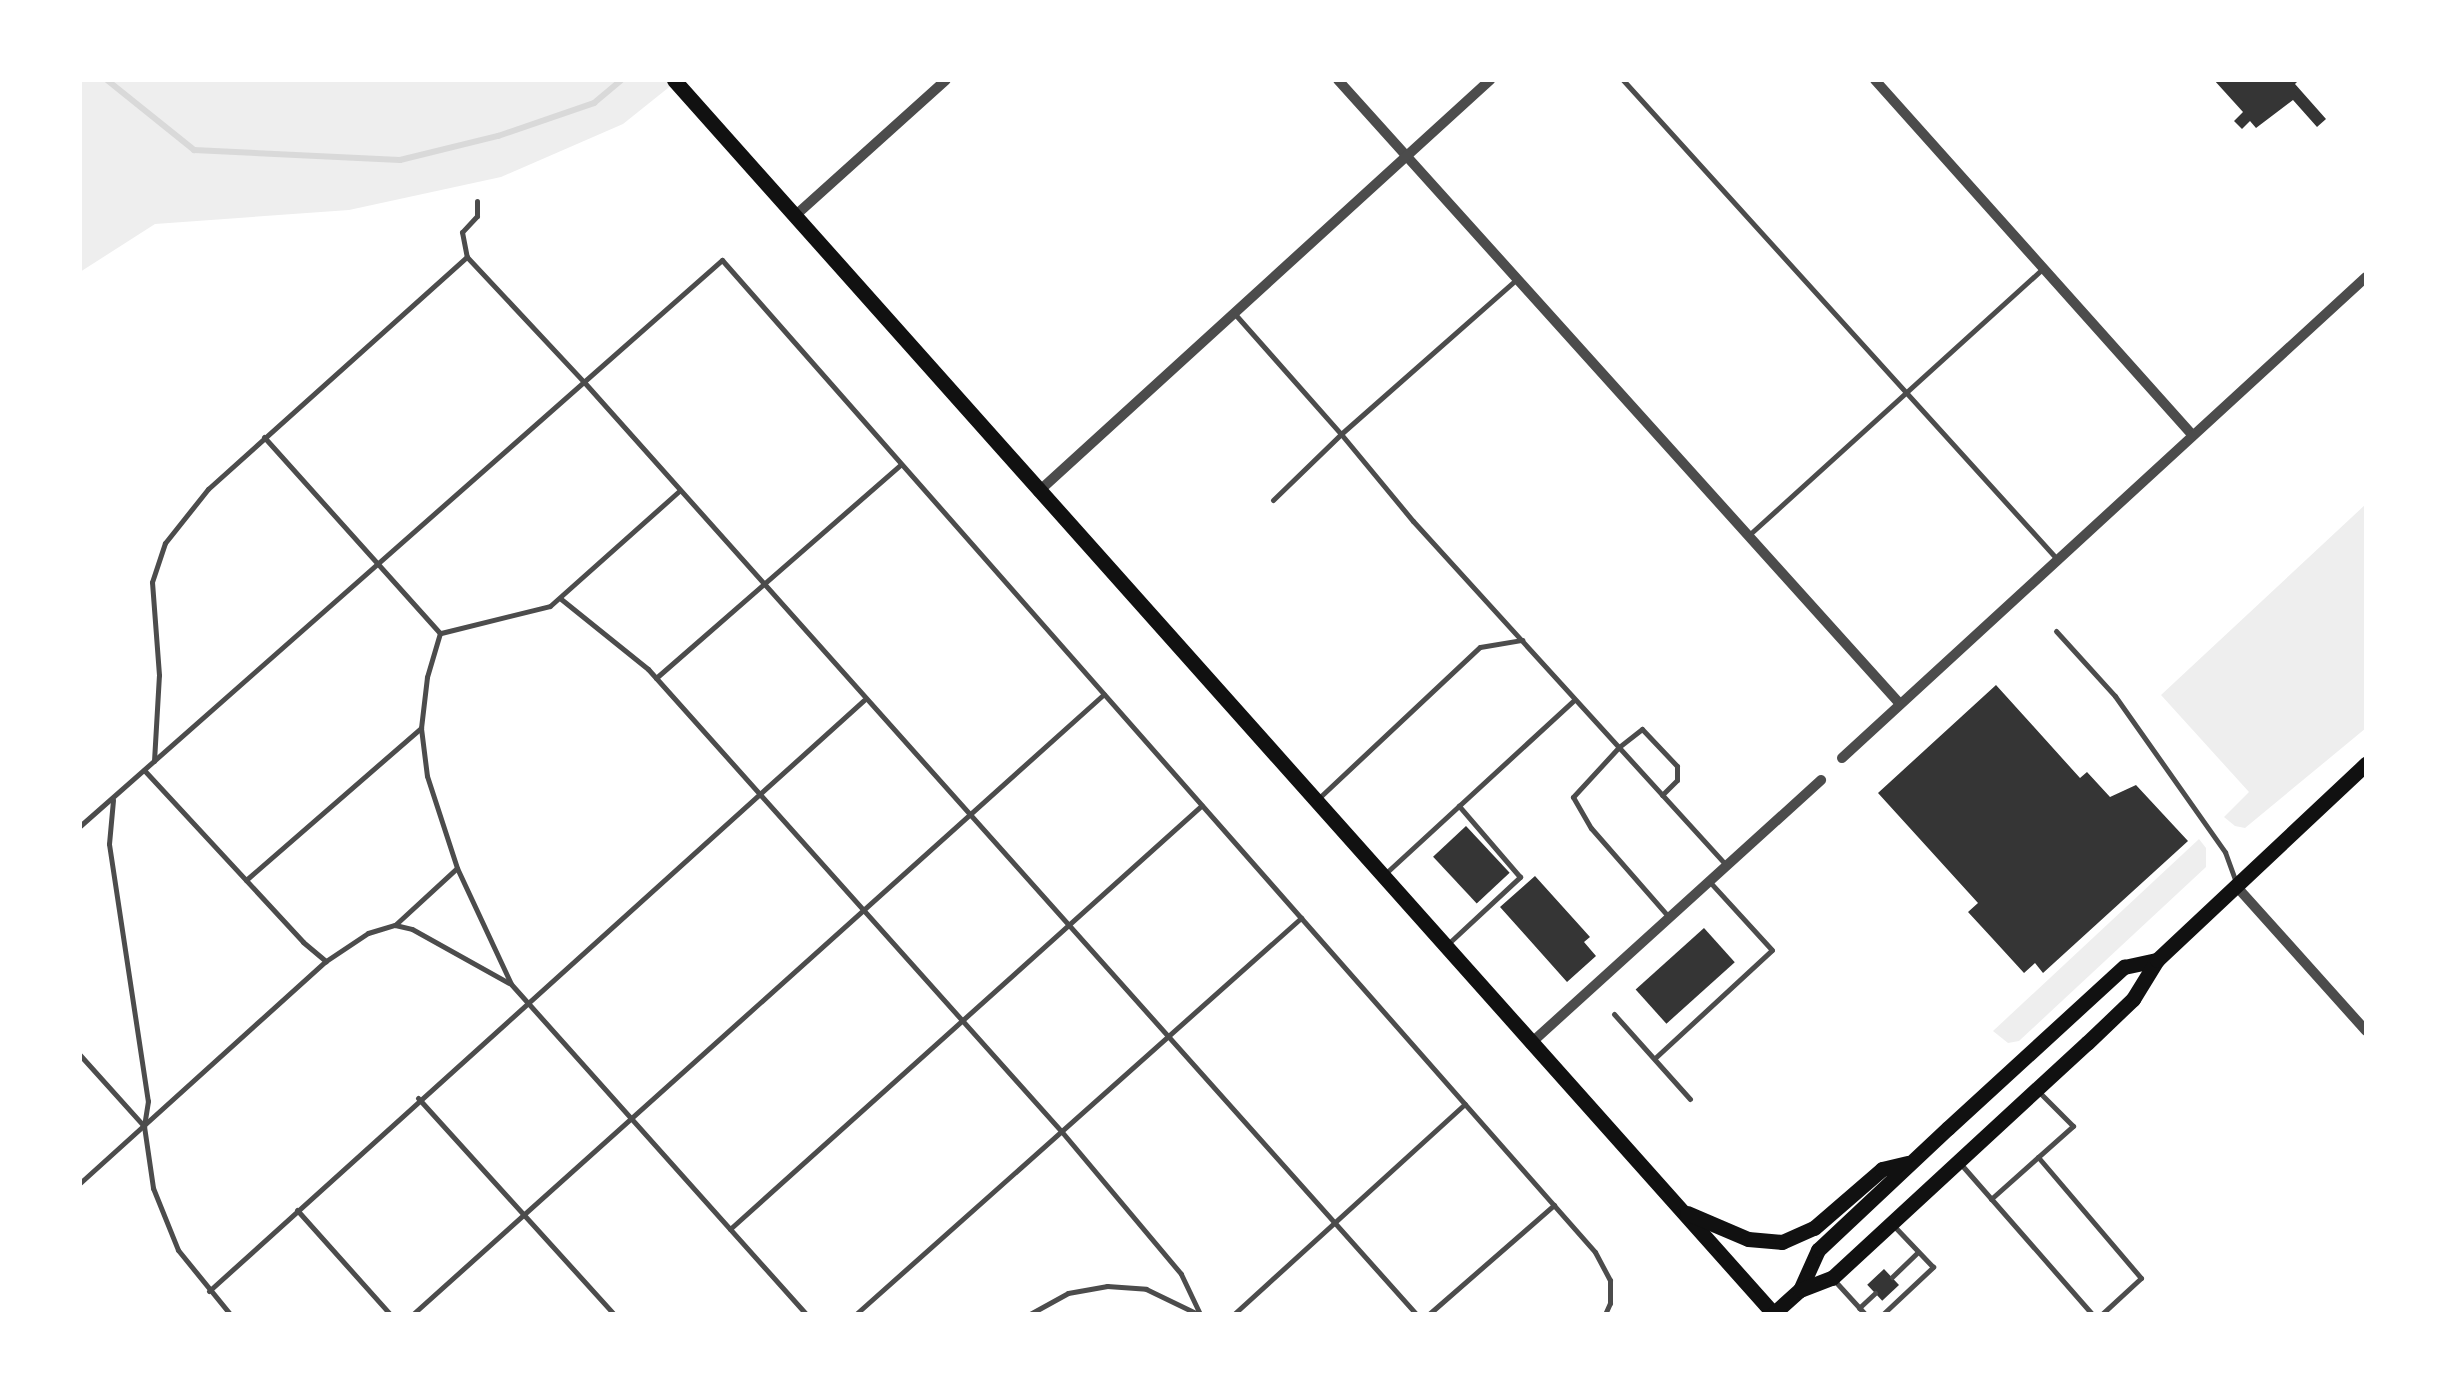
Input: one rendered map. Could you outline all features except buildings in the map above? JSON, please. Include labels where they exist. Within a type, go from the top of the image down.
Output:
[{"type":"main road","points":[[674,80],[1774,1314],[1800,1290],[1832,1278],[2037,1089],[2133,999],[2157,960],[2366,764]]},
{"type":"main road","points":[[1800,1290],[1818,1250],[1912,1162],[2124,967],[2157,960]]},
{"type":"main road","points":[[1680,1210],[1748,1238],[1782,1242],[1814,1228],[1882,1169],[1912,1162]]},
{"type":"street","points":[[797,214],[946,80]]},
{"type":"street","points":[[1338,80],[1900,704]]},
{"type":"street","points":[[1038,492],[1490,80]]},
{"type":"street","points":[[1875,80],[2192,434]]},
{"type":"street","points":[[1842,758],[2366,277]]},
{"type":"street","points":[[1530,1044],[1821,780]]},
{"type":"street","points":[[2237,887],[2366,1030]]},
{"type":"lane","points":[[1623,80],[2057,559]]},
{"type":"lane","points":[[477,201],[476,216],[462,232],[467,257],[584,382],[1416,1314]]},
{"type":"lane","points":[[154,761],[159,675],[152,582],[165,543],[208,489],[467,257]]},
{"type":"lane","points":[[80,826],[722,260],[1554,1205],[1605,1269],[1611,1292],[1605,1314]]},
{"type":"lane","points":[[1748,536],[2043,268]]},
{"type":"lane","points":[[1274,500],[1341,434],[1517,279]]},
{"type":"lane","points":[[1234,314],[1727,866]]},
{"type":"lane","points":[[264,437],[440,633]]},
{"type":"lane","points":[[656,678],[901,464]]},
{"type":"lane","points":[[440,633],[540,611],[561,599],[680,490]]},
{"type":"lane","points":[[561,599],[656,678],[1062,1132],[1181,1274],[1198,1314]]},
{"type":"lane","points":[[2056,630],[2115,696],[2224,852],[2237,887]]},
{"type":"lane","points":[[440,633],[428,676],[421,728],[427,776],[457,868],[512,984],[806,1314]]},
{"type":"lane","points":[[1314,802],[1480,646],[1522,640]]},
{"type":"lane","points":[[412,1314],[1104,694]]},
{"type":"lane","points":[[208,1291],[865,699]]},
{"type":"lane","points":[[1381,877],[1575,700]]},
{"type":"lane","points":[[246,880],[421,728]]},
{"type":"lane","points":[[1662,795],[1678,772],[1646,732],[1638,730],[1577,790],[1574,804],[1670,918]]},
{"type":"lane","points":[[144,770],[326,961]]},
{"type":"lane","points":[[114,797],[109,844],[148,1101],[144,1126],[153,1188],[178,1250],[230,1314]]},
{"type":"lane","points":[[730,1229],[1202,805]]},
{"type":"lane","points":[[1444,948],[1520,877],[1459,806]]},
{"type":"lane","points":[[80,1183],[326,961],[368,933],[395,925],[457,868]]},
{"type":"lane","points":[[1654,1058],[1772,950],[1710,882]]},
{"type":"lane","points":[[856,1314],[1301,918]]},
{"type":"lane","points":[[395,925],[412,929],[512,984]]},
{"type":"lane","points":[[1614,1014],[1690,1099]]},
{"type":"lane","points":[[80,1055],[144,1126]]},
{"type":"lane","points":[[1991,1199],[2073,1126],[2037,1089]]},
{"type":"lane","points":[[418,1098],[614,1314]]},
{"type":"lane","points":[[1234,1314],[1466,1104]]},
{"type":"lane","points":[[2038,1157],[2141,1278],[2102,1314]]},
{"type":"lane","points":[[1958,1160],[2092,1314]]},
{"type":"lane","points":[[1429,1314],[1554,1205]]},
{"type":"lane","points":[[297,1210],[390,1314]]},
{"type":"lane","points":[[1882,1314],[1933,1267],[1891,1222]]},
{"type":"lane","points":[[1892,1277],[1918,1252]]},
{"type":"lane","points":[[1832,1278],[1862,1311],[1875,1293]]},
{"type":"lane","points":[[1030,1314],[1068,1294],[1107,1286],[1146,1290],[1198,1314]]},
{"type":"shaded area","points":[[80,80],[678,80],[623,124],[501,177],[349,210],[155,224],[80,272]]},
{"type":"shaded area","points":[[2366,504],[2366,728],[2245,828],[2235,826],[2224,817],[2249,792],[2161,695]]},
{"type":"shaded area","points":[[2199,839],[2206,848],[2206,867],[2019,1041],[2008,1043],[1993,1031]]},
{"type":"waterway","points":[[107,80],[194,150],[400,160],[498,136],[594,103],[621,80]]}]
